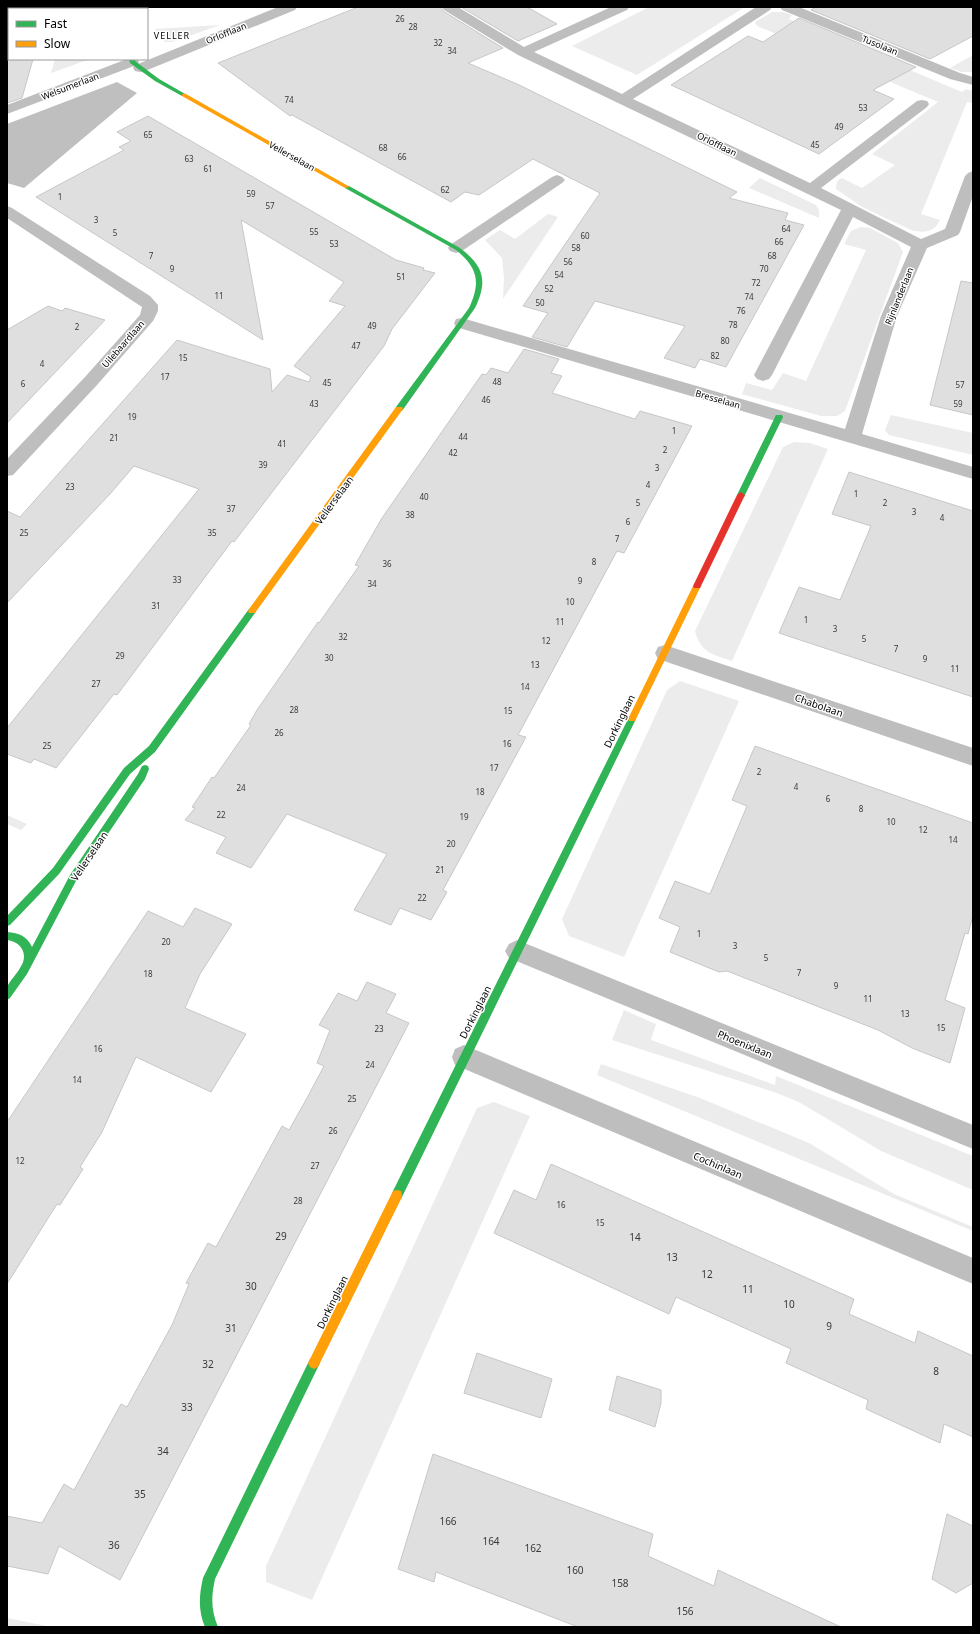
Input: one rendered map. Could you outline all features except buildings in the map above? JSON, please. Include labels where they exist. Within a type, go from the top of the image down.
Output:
[{"type":"street","name":"Orlofflaan","points":[[148,58],[290,7]]},
{"type":"street","name":"Orlofflaan","points":[[449,7],[523,52],[624,99],[920,244]]},
{"type":"street","points":[[523,52],[622,7]]},
{"type":"street","points":[[624,99],[765,7]]},
{"type":"street","name":"Tusolaan","points":[[787,7],[956,76],[973,81]]},
{"type":"street","name":"Welsumerlaan","points":[[7,110],[135,63]]},
{"type":"street","name":"Vellerselaan","points":[[7,922],[56,871],[127,771],[152,749],[475,306],[480,289],[480,276],[471,260],[456,248],[157,80],[135,63]]},
{"type":"street","points":[[811,190],[922,104]]},
{"type":"street","points":[[920,244],[952,232],[973,176]]},
{"type":"street","points":[[456,248],[557,180]]},
{"type":"street","points":[[763,375],[849,209]]},
{"type":"street","name":"Uilebaardlaan","points":[[7,211],[144,300],[150,305],[150,311],[147,317],[91,381],[7,470]]},
{"type":"street","name":"Rijnlanderlaan","points":[[852,437],[889,316],[920,244]]},
{"type":"street","name":"Bresselaan","points":[[462,323],[973,473]]},
{"type":"street","name":"Dorkinglaan","points":[[210,1624],[204,1596],[209,1578],[464,1057],[665,653],[779,417]]},
{"type":"street","name":"Chabolaan","points":[[665,653],[973,757]]},
{"type":"street","name":"Vellerselaan","points":[[7,994],[28,964],[73,878],[142,776],[152,749]]},
{"type":"street","points":[[7,936],[20,938],[25,942],[29,948],[30,956],[28,964]]},
{"type":"street","name":"Phoenixlaan","points":[[517,951],[973,1138]]},
{"type":"street","name":"Cochinlaan","points":[[464,1057],[973,1271]]},
{"type":"shaded area","points":[[649,7],[745,7],[637,75],[572,46]]},
{"type":"shaded area","points":[[772,12],[783,12],[792,15],[789,19],[962,92],[966,89],[973,91],[973,103],[967,102],[921,214],[940,220],[932,230],[920,232],[911,230],[862,207],[836,189],[837,181],[842,178],[862,188],[895,165],[872,154],[938,102],[757,26],[755,22]]},
{"type":"shaded area","points":[[220,25],[172,42],[165,42],[155,29]]},
{"type":"shaded area","points":[[973,55],[973,72],[962,72],[950,68]]},
{"type":"shaded area","points":[[55,60],[87,60],[51,73]]},
{"type":"shaded area","points":[[117,82],[137,93],[24,188],[7,183],[7,124]]},
{"type":"shaded area","points":[[760,178],[816,205],[819,210],[819,218],[749,188]]},
{"type":"shaded area","points":[[548,214],[558,217],[503,299],[504,278],[502,258],[485,240],[500,230],[515,239]]},
{"type":"shaded area","points":[[861,227],[870,228],[898,243],[903,252],[845,411],[837,416],[821,416],[742,394],[746,383],[772,390],[783,373],[806,381],[866,250],[844,244],[851,231]]},
{"type":"shaded area","points":[[891,415],[973,433],[973,455],[889,435],[885,430]]},
{"type":"shaded area","points":[[794,442],[810,443],[828,449],[732,661],[708,652],[700,644],[695,631],[783,447]]},
{"type":"shaded area","points":[[680,681],[739,701],[624,957],[569,936],[562,919],[667,690]]},
{"type":"shaded area","points":[[7,815],[27,824],[21,830],[7,824]]},
{"type":"shaded area","points":[[624,1010],[656,1024],[651,1040],[775,1085],[776,1076],[973,1156],[973,1190],[881,1151],[799,1102],[774,1092],[612,1040]]},
{"type":"shaded area","points":[[601,1064],[700,1098],[809,1143],[894,1194],[973,1227],[973,1231],[597,1075]]},
{"type":"shaded area","points":[[494,1102],[530,1116],[312,1600],[266,1582],[266,1566],[477,1108]]},
{"type":"shaded area","points":[[7,1618],[52,1627],[7,1627]]},
{"type":"traffic: fast","points":[[132,60],[132,62],[157,80],[184,95]]},
{"type":"traffic: fast","points":[[347,187],[458,249],[472,262],[479,276],[479,291],[472,308],[399,409]]},
{"type":"traffic: fast","points":[[741,495],[779,417]]},
{"type":"traffic: fast","points":[[7,922],[56,871],[127,771],[152,749],[252,611]]},
{"type":"traffic: fast","points":[[397,1195],[632,719]]},
{"type":"traffic: fast","points":[[7,995],[24,971],[73,878],[142,776],[145,769]]},
{"type":"traffic: fast","points":[[7,936],[18,938],[25,944],[28,953],[27,964]]},
{"type":"traffic: fast","points":[[212,1627],[206,1609],[209,1578],[314,1363]]},
{"type":"traffic: slow","points":[[184,95],[347,187]]},
{"type":"traffic: slow","points":[[252,611],[399,409]]},
{"type":"traffic: slow","points":[[632,719],[697,586]]},
{"type":"traffic: slow","points":[[314,1363],[397,1195]]},
{"type":"traffic: jam","points":[[697,586],[741,495]]},
{"type":"district","name":"VELLER","points":[[172,35]]}]
